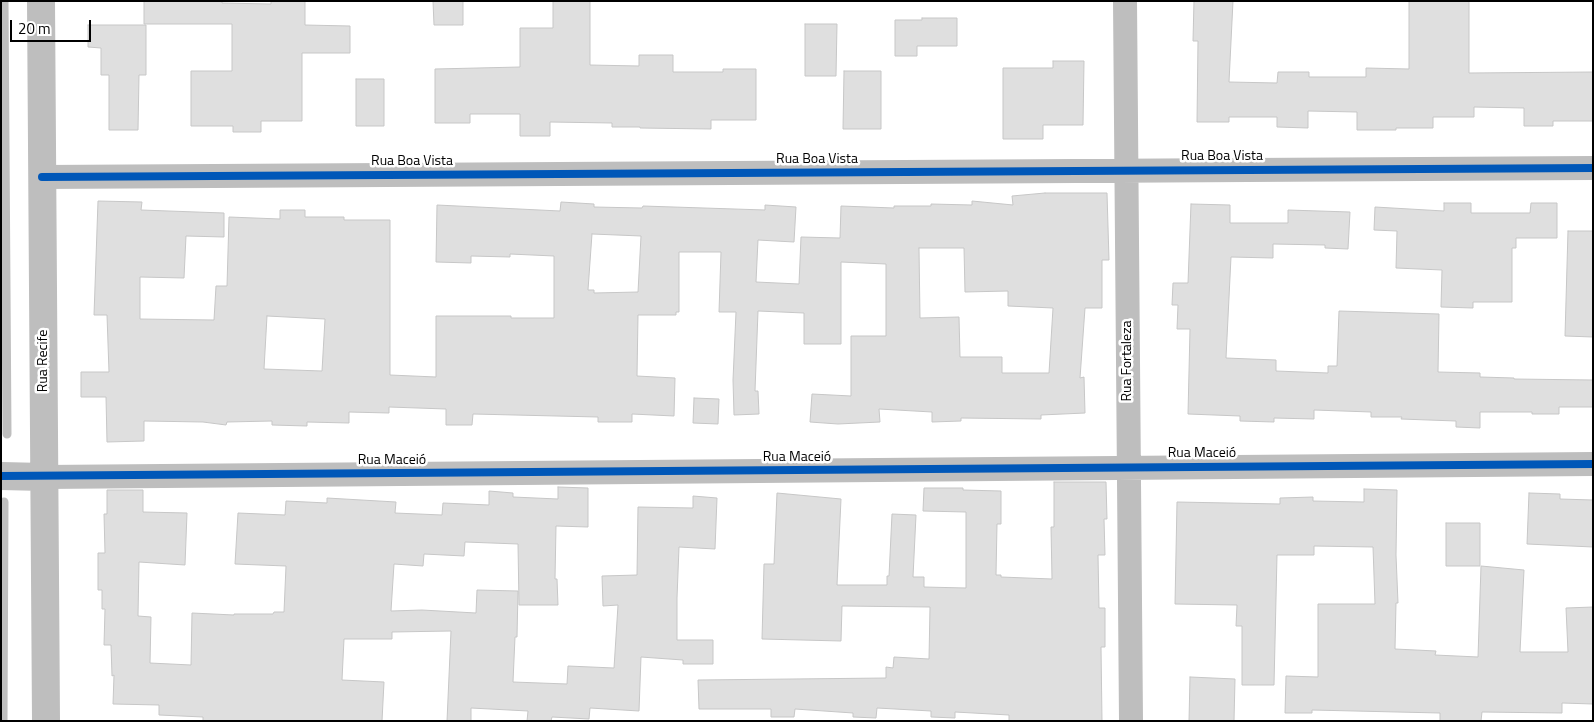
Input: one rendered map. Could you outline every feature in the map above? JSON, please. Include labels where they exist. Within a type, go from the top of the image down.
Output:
[{"type":"street","name":"Rua Recife","points":[[41,1],[46,721]]},
{"type":"street","name":"Rua Fortaleza","points":[[1125,1],[1131,721]]},
{"type":"street","name":"Rua Boa Vista","points":[[42,177],[1593,168]]},
{"type":"street","name":"Rua Maceió","points":[[1,476],[1593,464]]},
{"type":"building","points":[[144,1],[222,1],[222,3],[271,4],[271,1],[305,1],[305,25],[350,26],[350,53],[302,53],[302,121],[261,121],[261,132],[233,132],[233,126],[191,126],[191,71],[232,71],[232,24],[144,24]]},
{"type":"building","points":[[433,1],[463,1],[463,25],[434,25]]},
{"type":"building","points":[[553,1],[590,1],[590,65],[639,66],[639,55],[673,55],[673,72],[723,72],[723,69],[756,69],[756,120],[711,120],[711,129],[612,127],[612,123],[550,122],[550,136],[520,136],[520,114],[470,114],[470,123],[435,123],[435,69],[520,67],[520,28],[553,28]]},
{"type":"building","points":[[1194,1],[1233,1],[1229,82],[1277,83],[1278,72],[1309,72],[1309,77],[1366,77],[1366,68],[1409,69],[1409,1],[1469,1],[1469,73],[1593,72],[1593,121],[1553,121],[1553,126],[1524,126],[1524,108],[1474,107],[1474,117],[1433,117],[1433,128],[1357,130],[1357,112],[1308,111],[1308,128],[1277,127],[1277,117],[1229,117],[1229,122],[1197,122],[1198,41],[1193,41]]},
{"type":"building","points":[[922,18],[957,18],[957,46],[917,46],[917,56],[895,56],[895,20],[922,20]]},
{"type":"building","points":[[805,24],[837,24],[836,76],[805,76]]},
{"type":"building","points":[[88,25],[146,25],[146,75],[139,75],[138,130],[109,130],[109,75],[101,75],[101,48],[88,47]]},
{"type":"building","points":[[1053,61],[1084,61],[1083,125],[1043,125],[1043,139],[1003,139],[1003,68],[1053,68]]},
{"type":"building","points":[[844,71],[881,71],[881,129],[843,129]]},
{"type":"building","points":[[356,79],[384,79],[384,126],[356,126]]},
{"type":"building","points":[[1045,193],[1107,193],[1109,260],[1102,260],[1102,308],[1085,308],[1080,378],[1084,377],[1085,413],[1041,415],[1041,419],[961,418],[961,421],[932,422],[932,412],[879,409],[880,422],[838,424],[810,422],[812,394],[851,396],[851,336],[886,336],[886,264],[841,262],[841,344],[804,344],[804,313],[758,311],[755,391],[758,391],[759,414],[734,415],[733,380],[736,312],[719,312],[721,252],[679,252],[679,312],[676,312],[676,315],[638,315],[637,376],[675,378],[674,416],[632,414],[632,422],[598,422],[598,417],[473,414],[472,425],[446,425],[446,409],[389,407],[389,413],[349,412],[349,423],[307,422],[307,426],[272,425],[272,421],[227,422],[226,425],[203,422],[144,421],[144,441],[107,442],[106,397],[81,397],[81,372],[109,372],[107,315],[94,315],[98,201],[142,202],[141,210],[224,213],[224,237],[186,236],[184,278],[140,277],[140,319],[214,320],[216,286],[227,286],[229,217],[280,219],[280,210],[305,210],[305,217],[344,217],[344,220],[390,220],[390,375],[436,377],[436,316],[554,318],[554,256],[510,254],[510,257],[471,256],[471,263],[436,262],[437,205],[560,211],[561,202],[594,204],[594,207],[642,208],[643,206],[765,210],[765,205],[796,207],[794,242],[758,240],[756,282],[799,284],[801,237],[840,238],[841,206],[894,208],[894,206],[931,206],[931,204],[972,205],[972,201],[1013,205],[1012,196]],"holes":[[[592,234],[641,236],[638,292],[594,293],[594,290],[588,290]],[[919,248],[964,248],[965,292],[1008,291],[1008,306],[1053,308],[1049,373],[1002,373],[1002,357],[960,357],[959,317],[920,318]],[[267,316],[325,319],[322,371],[264,369]]]},
{"type":"building","points":[[1444,203],[1471,203],[1471,213],[1530,213],[1531,203],[1557,203],[1557,238],[1516,238],[1516,248],[1512,248],[1512,302],[1473,302],[1473,308],[1441,307],[1442,270],[1396,268],[1397,231],[1374,230],[1375,207],[1444,211]]},
{"type":"building","points":[[1191,204],[1230,205],[1230,223],[1288,223],[1288,210],[1350,212],[1348,249],[1325,248],[1325,245],[1273,244],[1273,258],[1231,257],[1226,358],[1276,360],[1276,371],[1328,373],[1328,366],[1337,366],[1339,311],[1439,314],[1438,372],[1480,373],[1480,377],[1514,379],[1593,380],[1593,407],[1559,407],[1559,414],[1480,412],[1480,428],[1456,427],[1456,421],[1371,417],[1371,412],[1314,410],[1314,419],[1274,418],[1274,422],[1240,421],[1240,416],[1188,414],[1190,329],[1177,329],[1178,305],[1172,305],[1173,283],[1188,283]]},
{"type":"building","points":[[1568,231],[1593,231],[1593,337],[1565,336]]},
{"type":"building","points":[[694,398],[719,399],[718,424],[693,423]]},
{"type":"building","points":[[1054,482],[1106,482],[1107,519],[1104,519],[1105,555],[1098,555],[1099,608],[1105,608],[1105,647],[1101,647],[1102,721],[1009,721],[1009,715],[955,712],[955,718],[931,717],[931,711],[877,708],[876,718],[853,717],[853,713],[795,709],[794,717],[771,717],[771,709],[699,709],[698,680],[886,678],[886,667],[893,668],[894,657],[929,659],[930,607],[842,606],[841,641],[762,639],[764,564],[774,564],[777,493],[841,499],[837,585],[887,585],[892,514],[916,515],[913,577],[924,577],[924,587],[966,588],[966,512],[923,511],[924,488],[963,488],[963,490],[1001,491],[1001,524],[997,524],[996,575],[1001,575],[1001,577],[1052,579],[1051,527],[1054,527]]},
{"type":"building","points":[[558,487],[588,488],[588,527],[556,526],[555,579],[557,579],[558,605],[519,605],[518,544],[465,542],[464,556],[424,554],[423,566],[394,564],[391,611],[422,610],[476,613],[477,590],[518,591],[517,637],[515,637],[513,682],[567,684],[568,666],[614,668],[618,605],[603,606],[602,576],[637,575],[638,507],[693,508],[693,496],[717,498],[715,549],[679,547],[677,598],[677,640],[713,640],[713,664],[683,664],[683,660],[641,657],[639,711],[590,708],[589,719],[552,717],[551,721],[527,721],[528,711],[471,708],[471,721],[447,721],[451,631],[392,632],[392,639],[344,639],[342,680],[384,682],[382,721],[203,721],[203,717],[159,715],[159,705],[113,704],[114,675],[112,676],[111,645],[104,645],[105,609],[102,609],[102,590],[98,590],[98,553],[105,553],[104,514],[107,514],[107,490],[143,490],[143,512],[187,513],[185,565],[139,562],[138,616],[151,617],[150,663],[191,665],[192,613],[234,615],[284,612],[286,566],[235,564],[238,513],[285,515],[286,501],[327,503],[327,498],[396,502],[395,513],[442,515],[443,503],[489,505],[489,491],[513,493],[513,497],[558,499]]},
{"type":"building","points":[[1364,489],[1397,490],[1396,555],[1398,603],[1396,603],[1395,649],[1436,651],[1435,655],[1478,657],[1481,566],[1524,570],[1520,652],[1568,652],[1566,608],[1593,607],[1593,704],[1562,703],[1562,713],[1482,712],[1481,721],[1440,721],[1440,713],[1312,710],[1312,713],[1285,713],[1286,676],[1318,677],[1318,604],[1375,604],[1373,547],[1314,546],[1314,555],[1277,555],[1274,685],[1242,685],[1242,626],[1236,626],[1237,605],[1175,604],[1177,502],[1280,504],[1280,498],[1313,497],[1313,501],[1364,502]]},
{"type":"building","points":[[1529,493],[1560,494],[1560,499],[1593,500],[1593,547],[1527,544]]},
{"type":"building","points":[[1446,523],[1480,523],[1480,566],[1446,566]]},
{"type":"building","points":[[1190,677],[1235,679],[1234,721],[1189,721]]},
{"type":"waterway","points":[[4,1],[7,434]]},
{"type":"waterway","points":[[3,721],[4,502]]},
{"type":"cycle path","points":[[42,177],[1593,168]]},
{"type":"cycle path","points":[[1,476],[1593,464]]}]
